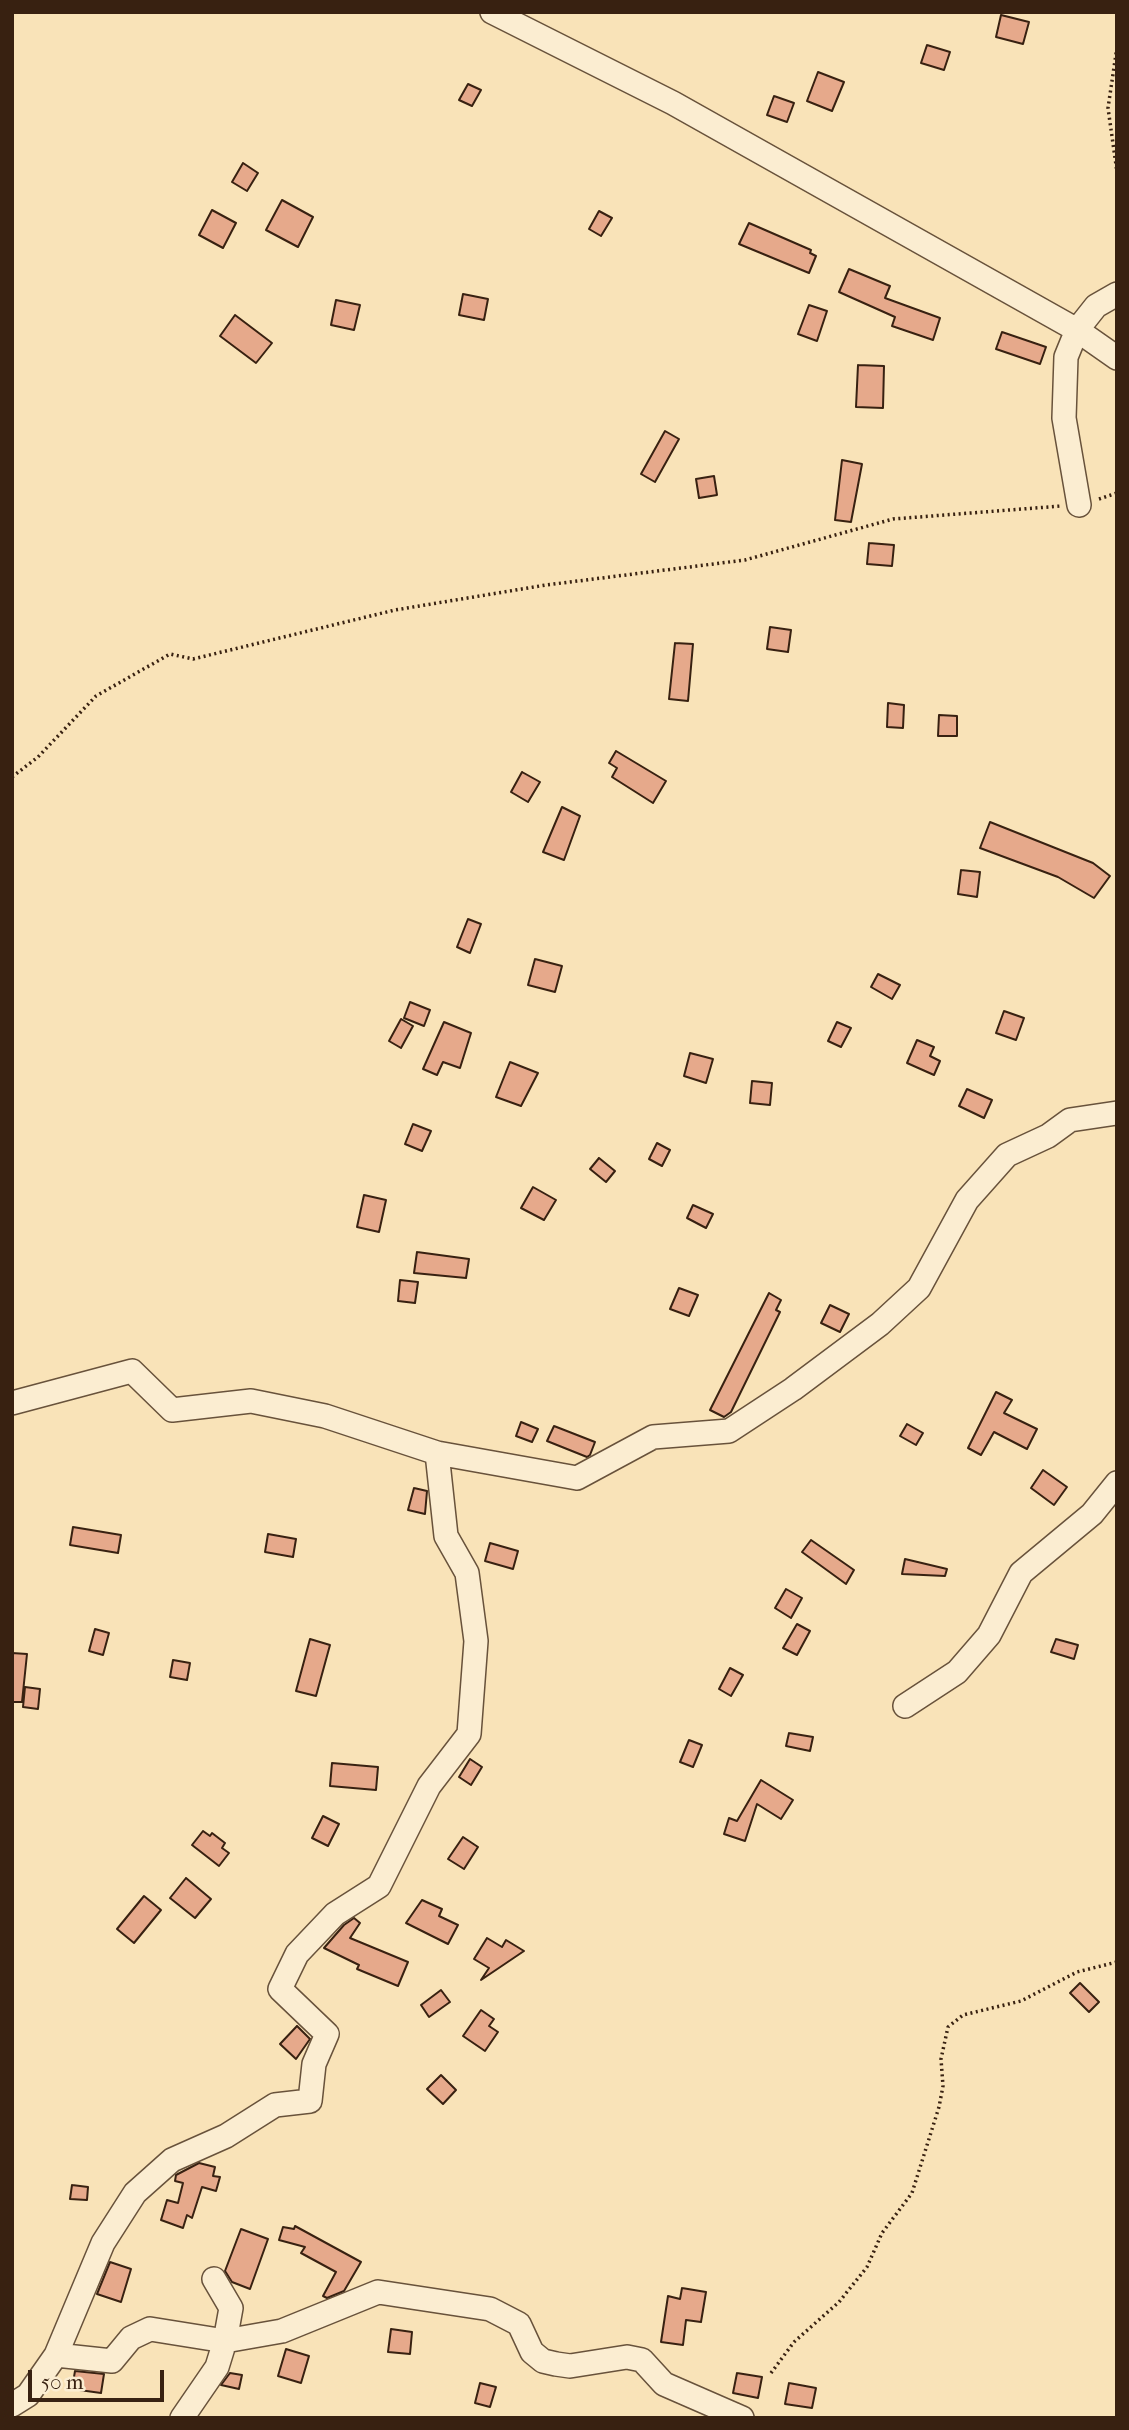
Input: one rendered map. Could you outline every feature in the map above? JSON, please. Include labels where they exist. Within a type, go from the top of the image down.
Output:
[{"type":"street","points":[[492,12],[673,103],[1077,330],[1117,358]]},
{"type":"street","points":[[1080,505],[1064,418],[1066,357],[1077,330],[1096,306],[1117,294]]},
{"type":"street","points":[[12,1403],[131,1371],[172,1410],[251,1401],[325,1416],[438,1454],[577,1478],[653,1437],[729,1431],[793,1389],[880,1324],[919,1289],[967,1200],[1007,1155],[1048,1136],[1070,1120],[1117,1113]]},
{"type":"street","points":[[12,2405],[29,2395],[56,2355],[103,2243],[135,2193],[172,2160],[226,2136],[275,2105],[310,2101],[314,2064],[327,2034],[280,1989],[297,1954],[335,1914],[379,1886],[429,1786],[470,1734],[476,1641],[467,1573],[446,1536],[438,1454]]},
{"type":"street","points":[[905,1706],[957,1672],[989,1635],[1021,1573],[1092,1514],[1117,1483]]},
{"type":"street","points":[[182,2418],[217,2367],[225,2341],[231,2308],[214,2279]]},
{"type":"street","points":[[56,2355],[112,2361],[131,2338],[150,2329],[225,2341],[282,2331],[378,2292],[490,2309],[519,2324],[532,2351],[543,2361],[570,2366],[628,2357],[642,2360],[664,2384],[742,2418]]},
{"type":"path","points":[[1117,47],[1108,108],[1117,172]]},
{"type":"path","points":[[12,777],[38,757],[96,696],[170,654],[193,659],[395,610],[546,585],[745,560],[893,519],[1080,505],[1117,493]]},
{"type":"path","points":[[771,2373],[794,2342],[839,2302],[867,2267],[881,2233],[912,2193],[939,2107],[943,2086],[942,2059],[948,2026],[963,2015],[1021,2001],[1077,1972],[1117,1962]]},
{"type":"building","points":[[1001,15],[1029,22],[1023,44],[996,37]]},
{"type":"building","points":[[927,45],[950,52],[944,70],[921,63]]},
{"type":"building","points":[[818,72],[844,82],[832,111],[807,101]]},
{"type":"building","points":[[468,84],[481,90],[472,106],[459,100]]},
{"type":"building","points":[[774,96],[794,103],[787,122],[767,115]]},
{"type":"building","points":[[243,163],[258,173],[247,191],[232,182]]},
{"type":"building","points":[[282,200],[313,217],[298,247],[266,230]]},
{"type":"building","points":[[212,210],[236,223],[223,248],[199,235]]},
{"type":"building","points":[[599,211],[612,218],[601,236],[589,229]]},
{"type":"building","points":[[749,223],[811,250],[810,253],[816,256],[809,273],[739,244]]},
{"type":"building","points":[[849,269],[890,286],[885,298],[940,318],[933,340],[892,326],[895,317],[839,292]]},
{"type":"building","points":[[463,294],[488,299],[484,320],[459,315]]},
{"type":"building","points":[[336,300],[360,305],[354,330],[331,325]]},
{"type":"building","points":[[809,305],[827,311],[817,341],[798,334]]},
{"type":"building","points":[[235,315],[272,343],[256,363],[220,336]]},
{"type":"building","points":[[1002,332],[1046,347],[1040,364],[996,349]]},
{"type":"building","points":[[858,365],[884,366],[883,408],[856,407]]},
{"type":"building","points":[[665,431],[679,439],[655,482],[641,474]]},
{"type":"building","points":[[842,460],[862,464],[851,522],[835,520]]},
{"type":"building","points":[[714,476],[717,495],[699,498],[696,479]]},
{"type":"building","points":[[869,543],[894,545],[892,566],[867,564]]},
{"type":"building","points":[[770,627],[791,630],[788,652],[767,649]]},
{"type":"building","points":[[675,643],[693,644],[688,701],[669,699]]},
{"type":"building","points":[[888,703],[904,705],[903,728],[887,727]]},
{"type":"building","points":[[939,715],[957,716],[957,736],[938,736]]},
{"type":"building","points":[[616,751],[666,781],[653,803],[612,777],[617,768],[609,763]]},
{"type":"building","points":[[522,772],[540,782],[528,802],[511,792]]},
{"type":"building","points":[[562,807],[580,816],[564,860],[543,852]]},
{"type":"building","points":[[990,822],[1093,863],[1110,876],[1094,898],[1058,877],[980,848]]},
{"type":"building","points":[[961,870],[980,872],[977,897],[958,894]]},
{"type":"building","points":[[468,919],[481,924],[470,953],[457,947]]},
{"type":"building","points":[[535,959],[562,966],[555,992],[528,985]]},
{"type":"building","points":[[878,974],[900,985],[892,999],[871,987]]},
{"type":"building","points":[[410,1002],[430,1010],[424,1026],[404,1018]]},
{"type":"building","points":[[1004,1011],[1024,1018],[1016,1040],[996,1033]]},
{"type":"building","points":[[401,1019],[413,1026],[401,1048],[389,1041]]},
{"type":"building","points":[[444,1022],[471,1033],[460,1068],[443,1062],[437,1075],[423,1069]]},
{"type":"building","points":[[837,1022],[851,1028],[841,1047],[828,1041]]},
{"type":"building","points":[[917,1040],[934,1047],[930,1056],[940,1061],[934,1075],[907,1063]]},
{"type":"building","points":[[690,1053],[713,1059],[706,1083],[684,1076]]},
{"type":"building","points":[[510,1062],[538,1073],[521,1106],[496,1097]]},
{"type":"building","points":[[752,1081],[772,1083],[770,1105],[750,1103]]},
{"type":"building","points":[[967,1089],[992,1100],[984,1118],[959,1106]]},
{"type":"building","points":[[413,1124],[431,1131],[422,1151],[405,1144]]},
{"type":"building","points":[[657,1143],[670,1150],[662,1166],[649,1159]]},
{"type":"building","points":[[599,1158],[615,1171],[606,1182],[590,1169]]},
{"type":"building","points":[[533,1187],[556,1200],[544,1220],[521,1208]]},
{"type":"building","points":[[364,1195],[386,1200],[379,1232],[357,1227]]},
{"type":"building","points":[[693,1205],[713,1214],[706,1228],[687,1218]]},
{"type":"building","points":[[417,1252],[469,1259],[466,1278],[414,1273]]},
{"type":"building","points":[[400,1280],[418,1282],[415,1303],[398,1301]]},
{"type":"building","points":[[679,1288],[698,1295],[689,1316],[670,1309]]},
{"type":"building","points":[[769,1293],[781,1300],[776,1310],[780,1312],[731,1412],[724,1417],[710,1410]]},
{"type":"building","points":[[830,1305],[849,1314],[840,1332],[821,1323]]},
{"type":"building","points":[[996,1392],[1012,1400],[1004,1413],[1037,1429],[1027,1449],[994,1432],[981,1455],[968,1448]]},
{"type":"building","points":[[521,1422],[538,1429],[532,1442],[516,1436]]},
{"type":"building","points":[[907,1424],[923,1433],[916,1445],[900,1436]]},
{"type":"building","points":[[554,1426],[595,1442],[590,1455],[587,1457],[547,1441]]},
{"type":"building","points":[[1043,1470],[1067,1487],[1054,1505],[1031,1488]]},
{"type":"building","points":[[414,1488],[427,1491],[425,1514],[408,1510]]},
{"type":"building","points":[[73,1527],[121,1535],[118,1553],[70,1545]]},
{"type":"building","points":[[268,1534],[296,1539],[293,1557],[265,1552]]},
{"type":"building","points":[[811,1540],[854,1570],[846,1584],[802,1552]]},
{"type":"building","points":[[490,1543],[518,1551],[513,1569],[485,1561]]},
{"type":"building","points":[[905,1559],[947,1569],[945,1576],[902,1574]]},
{"type":"building","points":[[786,1589],[802,1598],[791,1618],[775,1608]]},
{"type":"building","points":[[797,1624],[810,1631],[797,1655],[783,1648]]},
{"type":"building","points":[[95,1629],[109,1633],[103,1655],[89,1651]]},
{"type":"building","points":[[310,1639],[330,1645],[316,1696],[296,1691]]},
{"type":"building","points":[[1056,1639],[1078,1645],[1074,1659],[1051,1652]]},
{"type":"building","points":[[12,1653],[27,1654],[22,1702],[12,1702]]},
{"type":"building","points":[[173,1660],[190,1663],[187,1680],[170,1677]]},
{"type":"building","points":[[730,1668],[743,1675],[731,1696],[719,1689]]},
{"type":"building","points":[[25,1687],[40,1689],[38,1709],[23,1707]]},
{"type":"building","points":[[789,1733],[813,1737],[810,1751],[786,1746]]},
{"type":"building","points":[[689,1740],[702,1745],[693,1767],[680,1762]]},
{"type":"building","points":[[470,1759],[482,1767],[471,1785],[459,1777]]},
{"type":"building","points":[[332,1763],[378,1767],[376,1790],[330,1786]]},
{"type":"building","points":[[761,1780],[793,1800],[781,1819],[757,1804],[745,1841],[724,1834],[729,1818],[737,1821]]},
{"type":"building","points":[[323,1816],[339,1824],[328,1846],[312,1838]]},
{"type":"building","points":[[203,1831],[210,1836],[212,1833],[225,1843],[222,1848],[229,1853],[219,1866],[192,1845]]},
{"type":"building","points":[[463,1837],[478,1847],[464,1869],[448,1859]]},
{"type":"building","points":[[186,1878],[211,1899],[195,1918],[170,1898]]},
{"type":"building","points":[[144,1896],[161,1910],[134,1943],[117,1929]]},
{"type":"building","points":[[422,1900],[442,1909],[439,1916],[458,1925],[448,1944],[406,1923]]},
{"type":"building","points":[[354,1918],[360,1923],[350,1938],[408,1962],[398,1986],[357,1969],[359,1965],[324,1948],[344,1925]]},
{"type":"building","points":[[487,1938],[502,1947],[506,1940],[524,1951],[481,1980],[489,1968],[474,1959]]},
{"type":"building","points":[[1080,1983],[1099,2002],[1089,2012],[1070,1993]]},
{"type":"building","points":[[441,1990],[450,2002],[429,2017],[421,2005]]},
{"type":"building","points":[[481,2010],[494,2019],[489,2026],[498,2032],[485,2051],[463,2036]]},
{"type":"building","points":[[297,2026],[310,2039],[296,2059],[280,2044]]},
{"type":"building","points":[[441,2075],[456,2090],[443,2104],[427,2089]]},
{"type":"building","points":[[199,2163],[215,2167],[213,2176],[220,2177],[216,2191],[202,2187],[192,2218],[187,2215],[183,2228],[161,2220],[167,2200],[178,2203],[183,2183],[175,2181],[176,2175]]},
{"type":"building","points":[[72,2185],[88,2187],[87,2200],[70,2199]]},
{"type":"building","points":[[295,2226],[361,2262],[344,2291],[327,2298],[323,2296],[336,2272],[301,2253],[305,2247],[279,2240],[283,2227],[294,2229]]},
{"type":"building","points":[[241,2229],[268,2239],[250,2289],[232,2282],[225,2271]]},
{"type":"building","points":[[110,2262],[131,2269],[121,2302],[97,2294]]},
{"type":"building","points":[[682,2288],[706,2292],[701,2322],[686,2320],[683,2345],[661,2342],[668,2296],[680,2299]]},
{"type":"building","points":[[391,2329],[412,2332],[410,2354],[388,2352]]},
{"type":"building","points":[[286,2349],[309,2356],[301,2383],[278,2376]]},
{"type":"building","points":[[75,2371],[104,2374],[101,2393],[72,2389]]},
{"type":"building","points":[[230,2373],[242,2375],[239,2389],[221,2385]]},
{"type":"building","points":[[737,2373],[762,2377],[758,2398],[733,2393]]},
{"type":"building","points":[[480,2383],[496,2387],[490,2407],[475,2403]]},
{"type":"building","points":[[789,2383],[816,2388],[812,2408],[785,2404]]}]
